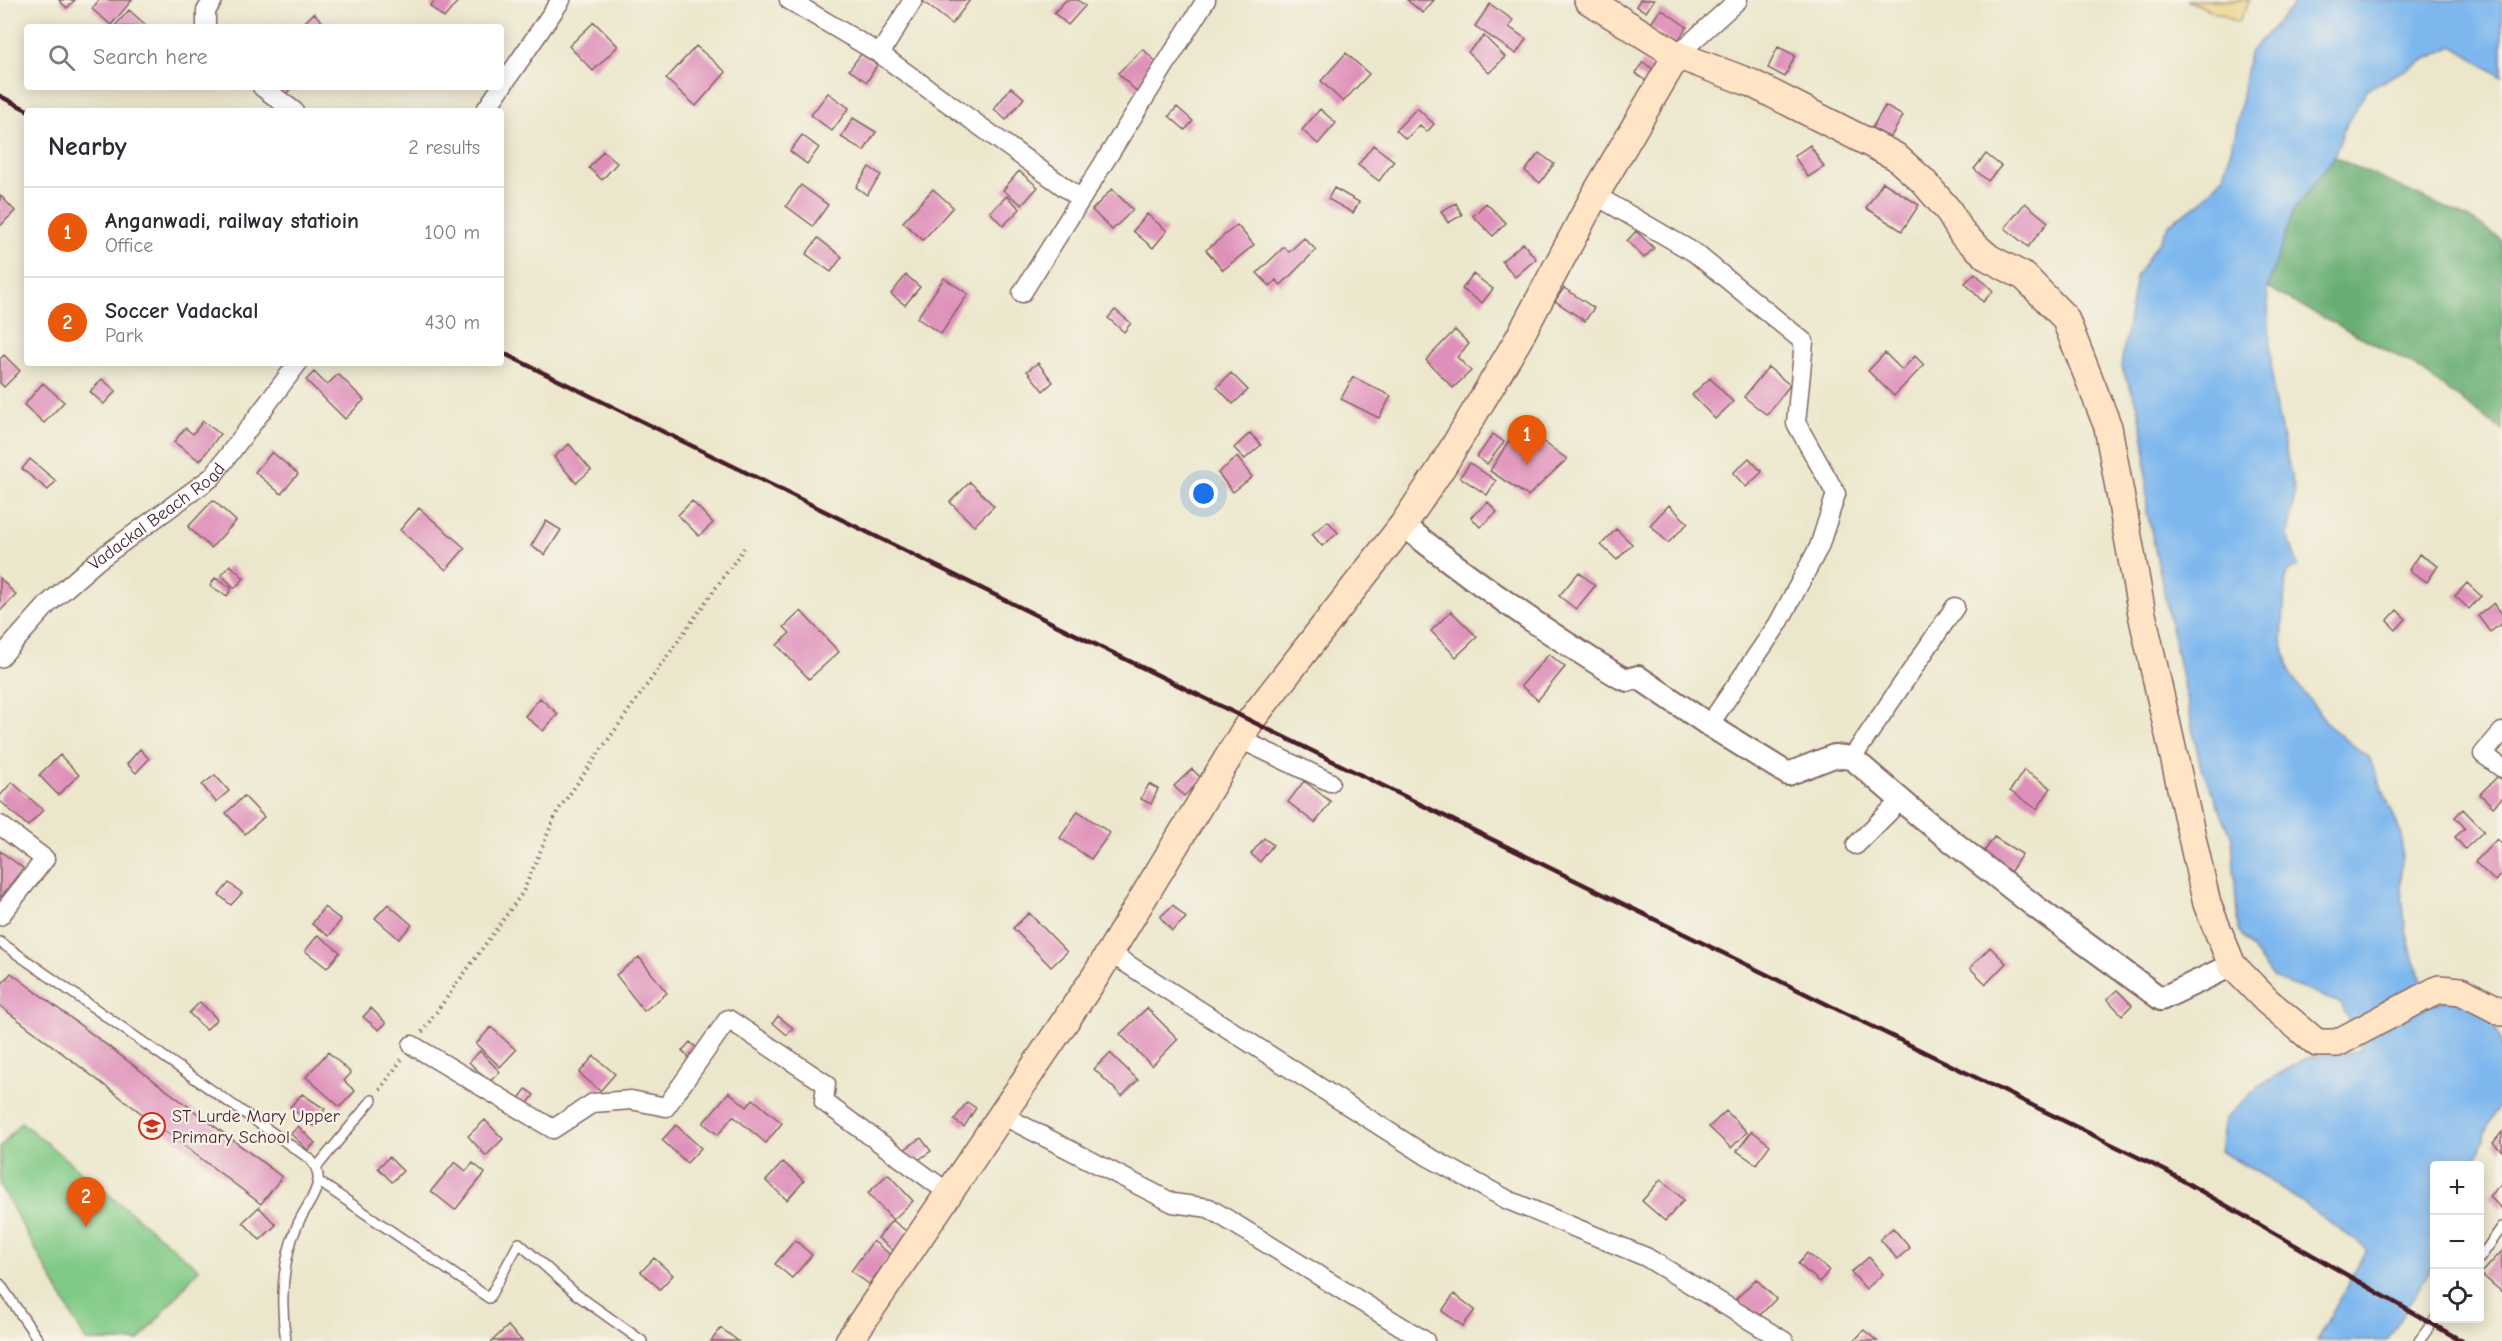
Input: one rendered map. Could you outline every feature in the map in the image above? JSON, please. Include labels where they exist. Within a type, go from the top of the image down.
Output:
[{"type":"main road","points":[[1588,0],[1677,55],[1751,83],[1895,156],[1923,181],[1948,210],[1963,235],[1989,258],[2025,277],[2065,318],[2108,427],[2142,614],[2182,796],[2207,904],[2232,965],[2302,1033],[2317,1043],[2337,1043],[2439,989],[2461,990],[2502,1012]]},
{"type":"main road","points":[[849,1341],[1110,953],[1251,720],[1403,525],[1442,466],[1518,340],[1595,195],[1677,55]]},
{"type":"street","points":[[206,24],[206,11],[213,0]]},
{"type":"street","points":[[504,83],[561,0]]},
{"type":"street","points":[[789,0],[880,54],[1081,199]]},
{"type":"street","points":[[880,54],[913,0]]},
{"type":"street","points":[[1022,294],[1206,0]]},
{"type":"street","points":[[1677,55],[1738,0]]},
{"type":"street","points":[[266,90],[290,108]]},
{"type":"street","points":[[487,108],[499,90]]},
{"type":"street","points":[[1595,195],[1695,253],[1804,342],[1796,423],[1836,494],[1819,547],[1778,624],[1709,725]]},
{"type":"street","name":"Vadackal Beach Road","points":[[0,658],[49,603],[89,568],[212,477],[296,366]]},
{"type":"street","points":[[1403,525],[1450,563],[1554,637],[1620,677],[1628,680],[1638,677],[1788,774],[1834,756],[1852,758],[2033,905],[2161,999],[2232,965]]},
{"type":"street","points":[[1852,758],[1954,607]]},
{"type":"street","points":[[2502,732],[2482,754],[2502,768]]},
{"type":"street","points":[[1240,739],[1330,782]]},
{"type":"street","points":[[1856,845],[1901,800]]},
{"type":"street","points":[[0,825],[45,859],[0,916]]},
{"type":"street","points":[[1110,953],[1427,1156],[1508,1200],[1646,1257],[1784,1341]]},
{"type":"street","points":[[412,1045],[553,1129],[593,1103],[631,1100],[666,1107],[728,1019],[826,1084],[824,1102],[950,1194]]},
{"type":"street","points":[[1002,1114],[1173,1203],[1209,1208],[1425,1341]]},
{"type":"lane","points":[[0,942],[310,1159],[316,1168],[318,1181],[296,1228],[285,1268],[283,1323],[286,1341]]},
{"type":"lane","points":[[316,1168],[372,1100]]},
{"type":"lane","points":[[318,1181],[489,1298],[519,1243],[576,1294],[642,1341]]},
{"type":"lane","points":[[2484,1252],[2502,1227]]},
{"type":"lane","points":[[0,1284],[39,1341]]},
{"type":"lane","points":[[2419,1341],[2432,1323]]},
{"type":"path","points":[[372,1100],[523,892],[557,812],[744,548]]},
{"type":"green space","points":[[2334,157],[2474,221],[2502,240],[2502,430],[2409,362],[2267,288],[2293,211]]},
{"type":"green space","points":[[21,1122],[199,1269],[139,1341],[86,1341],[0,1185],[0,1148]]},
{"type":"sand","points":[[2187,0],[2250,0],[2238,22]]},
{"type":"water","points":[[2298,0],[2502,0],[2502,77],[2453,46],[2367,89],[2344,130],[2334,157],[2293,211],[2267,288],[2273,394],[2295,493],[2288,535],[2298,566],[2286,573],[2282,640],[2291,676],[2331,728],[2369,758],[2402,835],[2401,889],[2406,931],[2414,962],[2432,1004],[2462,996],[2490,1012],[2502,1046],[2502,1101],[2491,1119],[2475,1161],[2430,1161],[2430,1270],[2387,1341],[2317,1341],[2367,1249],[2267,1178],[2220,1151],[2225,1119],[2260,1085],[2307,1058],[2362,1050],[2340,1003],[2273,978],[2238,930],[2232,838],[2200,764],[2147,511],[2145,444],[2138,406],[2121,366],[2136,277],[2171,222],[2200,203],[2224,176],[2236,131],[2249,53]]},
{"type":"building","points":[[59,0],[75,0],[67,8]]},
{"type":"building","points":[[99,0],[132,0],[112,24],[92,9]]},
{"type":"building","points":[[436,0],[458,1],[444,18],[430,6]]},
{"type":"building","points":[[921,0],[970,0],[952,24]]},
{"type":"building","points":[[1066,0],[1078,0],[1085,6],[1068,25],[1054,13]]},
{"type":"building","points":[[1407,0],[1434,0],[1423,13]]},
{"type":"building","points":[[1640,0],[1654,0],[1646,12],[1636,6]]},
{"type":"building","points":[[1490,4],[1513,20],[1509,27],[1526,39],[1516,54],[1475,26]]},
{"type":"building","points":[[1661,9],[1687,27],[1675,45],[1649,26]]},
{"type":"building","points":[[129,10],[145,24],[117,24]]},
{"type":"building","points":[[314,13],[324,24],[303,24]]},
{"type":"building","points":[[594,22],[618,46],[593,71],[569,46]]},
{"type":"building","points":[[1484,36],[1505,57],[1489,73],[1468,52]]},
{"type":"building","points":[[696,46],[726,72],[696,106],[666,79]]},
{"type":"building","points":[[1778,47],[1795,55],[1785,77],[1768,68]]},
{"type":"building","points":[[1143,49],[1162,68],[1137,92],[1118,73]]},
{"type":"building","points":[[1346,53],[1369,74],[1343,102],[1321,81]]},
{"type":"building","points":[[861,54],[877,65],[867,82],[849,70]]},
{"type":"building","points":[[1643,62],[1654,70],[1646,81],[1635,73]]},
{"type":"building","points":[[1011,87],[1024,98],[1006,120],[994,109]]},
{"type":"building","points":[[828,93],[849,108],[832,131],[811,115]]},
{"type":"building","points":[[1885,106],[1903,116],[1890,138],[1872,128]]},
{"type":"building","points":[[1177,107],[1193,121],[1185,130],[1169,116]]},
{"type":"building","points":[[1417,108],[1434,124],[1427,132],[1420,125],[1406,139],[1396,130]]},
{"type":"building","points":[[1320,109],[1336,123],[1318,144],[1302,130]]},
{"type":"building","points":[[853,118],[876,132],[864,151],[841,137]]},
{"type":"building","points":[[802,135],[819,148],[807,164],[790,151]]},
{"type":"building","points":[[1373,145],[1394,161],[1379,181],[1358,165]]},
{"type":"building","points":[[1810,145],[1824,167],[1808,177],[1794,156]]},
{"type":"building","points":[[603,151],[617,163],[602,180],[589,168]]},
{"type":"building","points":[[1539,153],[1554,164],[1540,183],[1525,171]]},
{"type":"building","points":[[1986,154],[2001,166],[1988,181],[1974,169]]},
{"type":"building","points":[[869,167],[881,175],[867,195],[856,187]]},
{"type":"building","points":[[1019,171],[1038,187],[1022,205],[1003,190]]},
{"type":"building","points":[[1883,182],[1919,205],[1902,231],[1866,208]]},
{"type":"building","points":[[801,185],[828,205],[813,226],[786,206]]},
{"type":"building","points":[[1334,188],[1359,202],[1353,213],[1328,199]]},
{"type":"building","points":[[933,189],[953,207],[923,240],[903,222]]},
{"type":"building","points":[[1112,189],[1133,210],[1112,230],[1092,210]]},
{"type":"building","points":[[0,195],[15,211],[0,226]]},
{"type":"building","points":[[1007,196],[1020,209],[1003,226],[990,212]]},
{"type":"building","points":[[1456,203],[1462,215],[1448,223],[1441,211]]},
{"type":"building","points":[[1486,203],[1506,223],[1493,236],[1473,216]]},
{"type":"building","points":[[2025,203],[2048,222],[2028,247],[2005,228]]},
{"type":"building","points":[[1147,214],[1167,231],[1153,248],[1133,231]]},
{"type":"building","points":[[1237,225],[1254,245],[1223,270],[1206,250]]},
{"type":"building","points":[[1636,231],[1654,248],[1644,258],[1627,241]]},
{"type":"building","points":[[818,238],[842,257],[831,272],[806,254]]},
{"type":"building","points":[[1304,238],[1316,250],[1281,285],[1276,280],[1270,286],[1257,273],[1284,247],[1289,252]]},
{"type":"building","points":[[1523,243],[1536,259],[1515,277],[1502,261]]},
{"type":"building","points":[[1975,273],[1993,291],[1983,302],[1965,283]]},
{"type":"building","points":[[1473,274],[1493,289],[1482,303],[1462,289]]},
{"type":"building","points":[[906,275],[920,287],[905,305],[891,294]]},
{"type":"building","points":[[944,278],[968,294],[941,334],[917,318]]},
{"type":"building","points":[[1564,288],[1594,308],[1585,321],[1555,301]]},
{"type":"building","points":[[1115,310],[1131,323],[1124,332],[1108,318]]},
{"type":"building","points":[[1455,330],[1469,344],[1457,357],[1471,371],[1453,388],[1426,360]]},
{"type":"building","points":[[1885,353],[1902,370],[1915,356],[1924,365],[1894,396],[1868,371]]},
{"type":"building","points":[[4,355],[20,371],[4,387],[0,383],[0,359]]},
{"type":"building","points":[[1038,363],[1053,382],[1043,391],[1027,371]]},
{"type":"building","points":[[1768,367],[1790,385],[1767,415],[1744,397]]},
{"type":"building","points":[[314,372],[327,385],[338,374],[364,400],[345,419],[306,380]]},
{"type":"building","points":[[1231,373],[1248,390],[1233,404],[1217,387]]},
{"type":"building","points":[[1353,377],[1391,396],[1379,418],[1341,399]]},
{"type":"building","points":[[1710,378],[1733,402],[1715,419],[1692,395]]},
{"type":"building","points":[[102,379],[116,391],[104,404],[90,392]]},
{"type":"building","points":[[43,383],[64,402],[44,423],[24,405]]},
{"type":"building","points":[[203,421],[220,434],[200,461],[174,442],[185,428],[193,434]]},
{"type":"building","points":[[1519,424],[1567,459],[1528,496],[1490,471]]},
{"type":"building","points":[[1250,433],[1261,445],[1245,459],[1234,448]]},
{"type":"building","points":[[1493,434],[1504,442],[1487,464],[1477,457]]},
{"type":"building","points":[[569,444],[591,470],[576,483],[554,457]]},
{"type":"building","points":[[272,452],[298,474],[281,494],[255,472]]},
{"type":"building","points":[[1237,457],[1252,477],[1233,492],[1218,473]]},
{"type":"building","points":[[1749,458],[1762,472],[1746,487],[1733,473]]},
{"type":"building","points":[[30,459],[56,481],[48,490],[22,469]]},
{"type":"building","points":[[1470,463],[1496,481],[1487,495],[1460,477]]},
{"type":"building","points":[[970,482],[994,506],[974,526],[950,502]]},
{"type":"building","points":[[213,500],[236,521],[211,548],[188,527]]},
{"type":"building","points":[[692,501],[713,523],[699,536],[678,515]]},
{"type":"building","points":[[1488,502],[1497,512],[1480,527],[1471,517]]},
{"type":"building","points":[[1669,505],[1688,523],[1668,543],[1650,525]]},
{"type":"building","points":[[419,508],[465,548],[446,570],[400,530]]},
{"type":"building","points":[[546,521],[561,530],[545,555],[531,546]]},
{"type":"building","points":[[1328,521],[1338,533],[1322,546],[1312,534]]},
{"type":"building","points":[[1616,529],[1632,544],[1617,560],[1601,545]]},
{"type":"building","points":[[2419,554],[2438,566],[2427,582],[2409,570]]},
{"type":"building","points":[[230,565],[244,578],[235,588],[221,575]]},
{"type":"building","points":[[1579,572],[1595,586],[1576,609],[1559,596]]},
{"type":"building","points":[[0,578],[16,595],[1,610],[0,608]]},
{"type":"building","points":[[215,578],[232,588],[227,596],[210,586]]},
{"type":"building","points":[[2467,583],[2481,596],[2469,609],[2455,596]]},
{"type":"building","points":[[2494,603],[2502,614],[2502,623],[2490,632],[2478,616]]},
{"type":"building","points":[[2397,610],[2406,619],[2396,630],[2387,621]]},
{"type":"building","points":[[801,611],[839,652],[809,679],[777,645],[790,633],[784,627]]},
{"type":"building","points":[[1451,611],[1477,637],[1456,657],[1431,631]]},
{"type":"building","points":[[1549,654],[1565,667],[1538,700],[1521,686]]},
{"type":"building","points":[[540,698],[558,714],[543,731],[525,716]]},
{"type":"building","points":[[140,749],[149,759],[136,773],[127,764]]},
{"type":"building","points":[[60,755],[79,775],[58,795],[39,775]]},
{"type":"building","points":[[1192,769],[1202,779],[1184,796],[1174,786]]},
{"type":"building","points":[[2024,770],[2051,788],[2037,809],[2010,791]]},
{"type":"building","points":[[215,775],[229,791],[216,802],[202,785]]},
{"type":"building","points":[[2498,776],[2502,781],[2502,798],[2493,807],[2480,794]]},
{"type":"building","points":[[1304,781],[1331,802],[1315,823],[1288,802]]},
{"type":"building","points":[[12,782],[43,810],[28,826],[0,801],[0,796]]},
{"type":"building","points":[[1149,784],[1158,789],[1151,804],[1141,799]]},
{"type":"building","points":[[244,796],[264,817],[245,834],[226,813]]},
{"type":"building","points":[[2463,809],[2484,831],[2465,849],[2455,837],[2465,828],[2455,817]]},
{"type":"building","points":[[1078,811],[1110,833],[1091,859],[1060,838]]},
{"type":"building","points":[[1994,837],[2022,854],[2007,877],[1979,859]]},
{"type":"building","points":[[1264,838],[1273,845],[1260,862],[1251,854]]},
{"type":"building","points":[[2497,839],[2502,844],[2502,873],[2495,881],[2475,862]]},
{"type":"building","points":[[0,851],[23,868],[0,898]]},
{"type":"building","points":[[229,883],[242,893],[231,905],[219,895]]},
{"type":"building","points":[[388,904],[412,925],[399,939],[375,918]]},
{"type":"building","points":[[1173,905],[1186,918],[1172,931],[1160,917]]},
{"type":"building","points":[[324,907],[341,920],[329,936],[312,924]]},
{"type":"building","points":[[1029,913],[1067,952],[1051,967],[1013,928]]},
{"type":"building","points":[[318,935],[340,952],[327,968],[305,951]]},
{"type":"building","points":[[1990,947],[2006,963],[1986,984],[1970,968]]},
{"type":"building","points":[[639,957],[667,993],[644,1011],[616,975]]},
{"type":"building","points":[[11,973],[282,1177],[261,1204],[0,1006],[0,986]]},
{"type":"building","points":[[2117,990],[2132,1005],[2122,1015],[2107,999]]},
{"type":"building","points":[[200,1002],[217,1019],[206,1030],[189,1013]]},
{"type":"building","points":[[371,1008],[386,1023],[379,1030],[363,1017]]},
{"type":"building","points":[[1147,1008],[1178,1039],[1152,1066],[1120,1034]]},
{"type":"building","points":[[778,1016],[793,1028],[787,1035],[773,1023]]},
{"type":"building","points":[[491,1027],[516,1050],[500,1067],[476,1044]]},
{"type":"building","points":[[690,1042],[702,1053],[694,1062],[682,1051]]},
{"type":"building","points":[[480,1051],[500,1072],[489,1082],[469,1062]]},
{"type":"building","points":[[328,1052],[351,1073],[344,1081],[355,1091],[340,1107],[306,1077]]},
{"type":"building","points":[[1110,1053],[1138,1080],[1122,1096],[1094,1069]]},
{"type":"building","points":[[594,1056],[615,1074],[600,1091],[579,1073]]},
{"type":"building","points":[[526,1089],[534,1095],[526,1106],[518,1100]]},
{"type":"building","points":[[729,1092],[747,1107],[753,1099],[782,1123],[766,1143],[733,1116],[718,1135],[703,1123]]},
{"type":"building","points":[[302,1094],[325,1109],[313,1126],[290,1107]]},
{"type":"building","points":[[967,1102],[976,1108],[964,1127],[954,1120]]},
{"type":"building","points":[[1726,1111],[1747,1132],[1731,1148],[1709,1127]]},
{"type":"building","points":[[485,1120],[503,1139],[486,1156],[468,1136]]},
{"type":"building","points":[[676,1125],[701,1148],[687,1163],[662,1140]]},
{"type":"building","points":[[298,1126],[315,1143],[308,1150],[291,1134]]},
{"type":"building","points":[[1752,1131],[1770,1145],[1756,1164],[1737,1151]]},
{"type":"building","points":[[2502,1132],[2502,1151],[2493,1143]]},
{"type":"building","points":[[921,1138],[931,1151],[914,1163],[904,1150]]},
{"type":"building","points":[[389,1157],[403,1171],[392,1182],[378,1168]]},
{"type":"building","points":[[455,1162],[466,1171],[473,1163],[485,1173],[455,1210],[431,1191]]},
{"type":"building","points":[[783,1162],[804,1181],[787,1200],[766,1181]]},
{"type":"building","points":[[888,1174],[913,1201],[893,1220],[868,1193]]},
{"type":"building","points":[[1661,1179],[1684,1200],[1665,1221],[1642,1201]]},
{"type":"building","points":[[2502,1183],[2502,1209],[2489,1196]]},
{"type":"building","points":[[259,1207],[276,1225],[260,1240],[243,1222]]},
{"type":"building","points":[[892,1220],[914,1237],[900,1256],[878,1238]]},
{"type":"building","points":[[1893,1228],[1910,1248],[1897,1259],[1880,1239]]},
{"type":"building","points":[[795,1240],[812,1255],[792,1278],[775,1264]]},
{"type":"building","points":[[873,1241],[891,1255],[869,1284],[851,1271]]},
{"type":"building","points":[[2502,1251],[2502,1292],[2484,1277],[2484,1271]]},
{"type":"building","points":[[1807,1253],[1829,1270],[1820,1282],[1798,1264]]},
{"type":"building","points":[[1869,1257],[1883,1274],[1866,1289],[1851,1272]]},
{"type":"building","points":[[654,1258],[673,1275],[660,1289],[641,1272]]},
{"type":"building","points":[[1756,1279],[1776,1299],[1756,1319],[1736,1299]]},
{"type":"building","points":[[1454,1294],[1475,1310],[1463,1326],[1442,1311]]},
{"type":"building","points":[[508,1326],[522,1341],[492,1341]]},
{"type":"building","points":[[721,1328],[738,1341],[711,1341]]},
{"type":"building","points":[[1864,1330],[1877,1341],[1854,1341]]},
{"type":"railway","points":[[0,96],[24,108]]},
{"type":"railway","points":[[504,353],[2166,1171],[2462,1341]]},
{"type":"place","name":"Anganwadi, railway statioin","points":[[1527,465]]},
{"type":"place","name":"ST Lurde Mary Upper Primary School","points":[[152,1126]]},
{"type":"place","name":"Soccer Vadackal","points":[[86,1227]]}]
